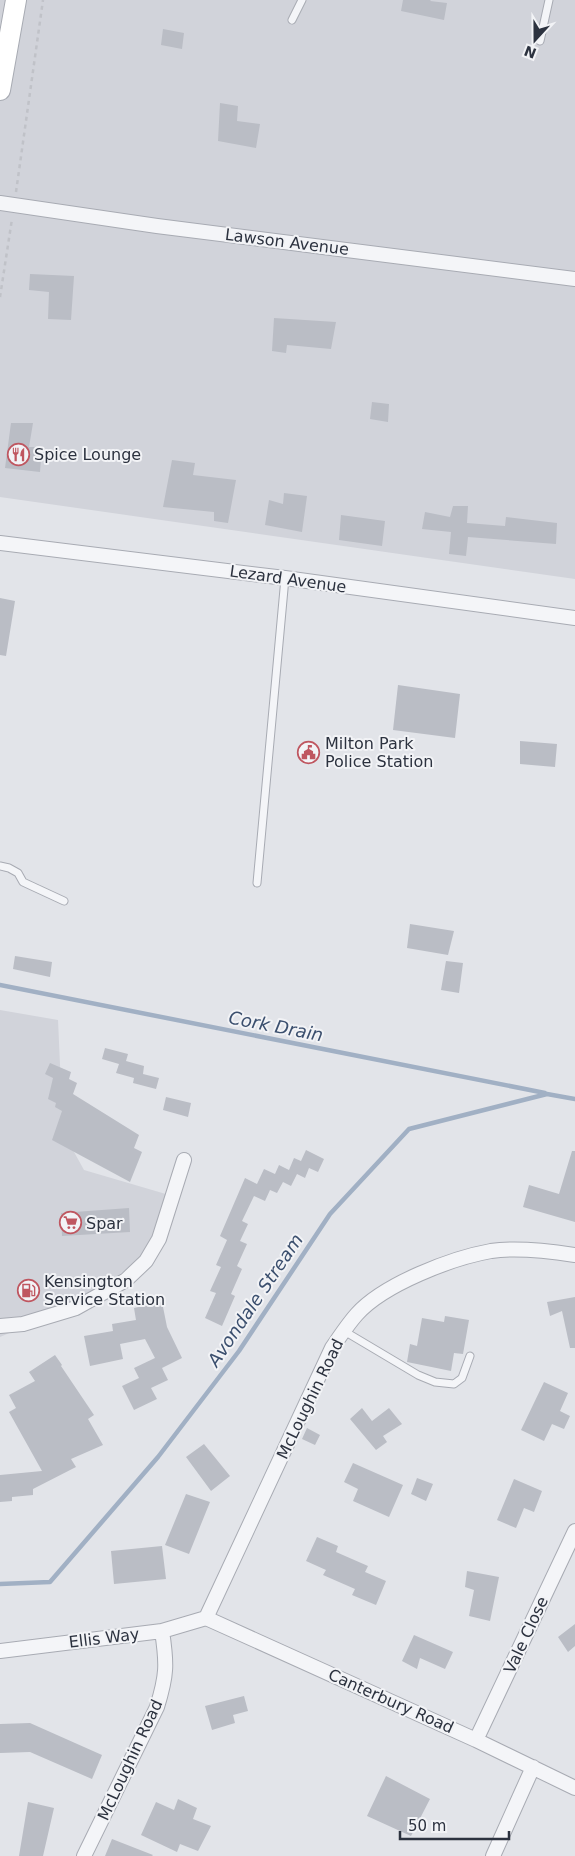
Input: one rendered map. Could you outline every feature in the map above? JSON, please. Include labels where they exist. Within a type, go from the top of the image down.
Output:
[{"type":"main road","points":[[0,90],[16,0]]},
{"type":"street","name":"Lawson Avenue","points":[[7,204],[156,226],[575,278]]},
{"type":"street","name":"Lezard Avenue","points":[[0,543],[285,578],[575,618]]},
{"type":"street","points":[[0,1326],[23,1324],[76,1308],[126,1280],[146,1261],[160,1239],[184,1160]]},
{"type":"street","name":"McLoughin Road","points":[[206,1618],[332,1348],[358,1313],[387,1289],[447,1263],[492,1251],[538,1250],[575,1255]]},
{"type":"street","name":"Vale Close","points":[[476,1740],[575,1531]]},
{"type":"street","name":"Ellis Way","points":[[0,1651],[162,1631],[206,1618]]},
{"type":"street","name":"Canterbury Road","points":[[206,1618],[476,1740],[575,1788]]},
{"type":"street","name":"McLoughin Road","points":[[84,1856],[156,1707],[165,1681],[166,1661],[162,1631]]},
{"type":"street","points":[[493,1856],[533,1767]]},
{"type":"lane","points":[[292,20],[302,0]]},
{"type":"lane","points":[[540,41],[549,0]]},
{"type":"lane","points":[[257,882],[285,578]]},
{"type":"lane","points":[[0,866],[18,873],[23,882],[64,901]]},
{"type":"lane","points":[[344,1331],[418,1375],[435,1382],[454,1384],[462,1378],[470,1356]]},
{"type":"path","points":[[0,298],[7,204],[43,0]]},
{"type":"shaded area","points":[[0,0],[575,0],[575,579],[0,497]]},
{"type":"shaded area","points":[[0,1010],[58,1020],[63,1132],[84,1170],[176,1197],[159,1248],[73,1305],[0,1337]]},
{"type":"building","points":[[403,0],[431,0],[447,3],[444,20],[401,11]]},
{"type":"building","points":[[163,29],[184,33],[182,49],[161,45]]},
{"type":"building","points":[[220,103],[238,106],[237,121],[260,124],[256,148],[218,141]]},
{"type":"building","points":[[30,274],[74,276],[71,320],[48,319],[49,292],[29,290]]},
{"type":"building","points":[[274,318],[336,322],[331,349],[287,345],[286,353],[272,351]]},
{"type":"building","points":[[372,402],[389,404],[388,422],[370,419]]},
{"type":"building","points":[[11,423],[33,423],[29,447],[42,447],[40,472],[5,468]]},
{"type":"building","points":[[172,460],[195,463],[193,475],[236,480],[228,523],[214,521],[214,512],[163,507]]},
{"type":"building","points":[[284,493],[307,496],[302,532],[265,525],[269,500],[283,504]]},
{"type":"building","points":[[453,506],[468,506],[467,523],[505,526],[506,517],[557,523],[556,544],[468,537],[466,556],[449,554],[451,532],[422,529],[425,512],[450,517]]},
{"type":"building","points":[[341,515],[385,521],[382,546],[339,540]]},
{"type":"building","points":[[0,598],[15,601],[6,656],[0,655]]},
{"type":"building","points":[[398,685],[460,694],[455,738],[393,730]]},
{"type":"building","points":[[520,741],[557,744],[555,767],[520,764]]},
{"type":"building","points":[[410,924],[454,931],[448,955],[407,948]]},
{"type":"building","points":[[15,956],[52,962],[50,977],[13,969]]},
{"type":"building","points":[[446,961],[463,963],[459,993],[441,990]]},
{"type":"building","points":[[105,1048],[128,1054],[126,1061],[144,1066],[143,1074],[159,1078],[156,1089],[133,1083],[134,1078],[116,1073],[119,1064],[102,1059]]},
{"type":"building","points":[[50,1063],[71,1072],[69,1079],[77,1083],[73,1094],[139,1135],[134,1148],[142,1152],[130,1182],[52,1140],[62,1111],[55,1107],[56,1103],[48,1099],[53,1078],[45,1074]]},
{"type":"building","points":[[166,1097],[191,1103],[188,1117],[163,1110]]},
{"type":"building","points":[[306,1150],[324,1159],[318,1172],[309,1168],[305,1178],[297,1174],[291,1186],[283,1182],[277,1193],[270,1190],[265,1201],[254,1196],[242,1221],[248,1224],[240,1241],[247,1244],[237,1266],[242,1269],[231,1294],[235,1296],[222,1326],[205,1318],[216,1293],[210,1291],[221,1267],[216,1265],[227,1240],[220,1236],[245,1178],[257,1184],[264,1169],[275,1174],[279,1165],[289,1170],[294,1158],[301,1161]]},
{"type":"building","points":[[572,1151],[575,1151],[575,1222],[523,1207],[529,1185],[559,1194]]},
{"type":"building","points":[[129,1208],[130,1232],[62,1236],[61,1213]]},
{"type":"building","points":[[575,1297],[575,1348],[570,1348],[562,1311],[550,1316],[547,1302]]},
{"type":"building","points":[[162,1302],[167,1327],[182,1358],[162,1368],[168,1380],[151,1388],[157,1399],[134,1410],[122,1386],[139,1378],[134,1368],[155,1358],[145,1339],[120,1344],[123,1359],[90,1366],[84,1336],[113,1331],[112,1324],[136,1320],[134,1308]]},
{"type":"building","points":[[445,1316],[469,1320],[463,1354],[454,1353],[451,1371],[407,1362],[410,1344],[417,1346],[422,1318],[444,1322]]},
{"type":"building","points":[[55,1355],[94,1415],[88,1419],[103,1445],[71,1459],[76,1467],[33,1489],[33,1495],[12,1497],[12,1501],[0,1502],[0,1475],[42,1471],[9,1412],[16,1408],[9,1395],[35,1381],[29,1372]]},
{"type":"building","points":[[544,1382],[568,1393],[560,1411],[570,1416],[564,1429],[552,1424],[544,1441],[521,1430]]},
{"type":"building","points":[[362,1408],[372,1421],[389,1408],[402,1424],[383,1436],[387,1442],[376,1450],[350,1419]]},
{"type":"building","points":[[307,1428],[320,1435],[315,1445],[302,1439]]},
{"type":"building","points":[[204,1444],[230,1476],[211,1491],[186,1457]]},
{"type":"building","points":[[353,1463],[403,1485],[389,1517],[353,1501],[358,1489],[344,1482]]},
{"type":"building","points":[[417,1478],[433,1484],[426,1501],[411,1494]]},
{"type":"building","points":[[514,1479],[542,1491],[534,1512],[524,1508],[516,1528],[497,1520]]},
{"type":"building","points":[[186,1494],[210,1502],[189,1554],[165,1545]]},
{"type":"building","points":[[317,1537],[338,1546],[336,1552],[368,1566],[365,1572],[386,1581],[376,1605],[352,1595],[355,1589],[323,1575],[326,1570],[306,1561]]},
{"type":"building","points":[[162,1546],[166,1579],[114,1584],[111,1551]]},
{"type":"building","points":[[467,1571],[499,1577],[490,1621],[469,1616],[474,1590],[465,1587]]},
{"type":"building","points":[[575,1624],[575,1646],[568,1652],[558,1637]]},
{"type":"building","points":[[414,1635],[453,1652],[445,1669],[420,1658],[417,1669],[402,1661]]},
{"type":"building","points":[[244,1696],[248,1711],[233,1715],[235,1723],[212,1730],[205,1706]]},
{"type":"building","points":[[30,1723],[102,1755],[92,1779],[30,1752],[0,1753],[0,1724]]},
{"type":"building","points":[[386,1776],[430,1799],[411,1836],[367,1816]]},
{"type":"building","points":[[178,1799],[197,1808],[193,1819],[211,1826],[198,1851],[180,1844],[177,1852],[141,1835],[156,1802],[174,1810]]},
{"type":"building","points":[[28,1802],[54,1808],[43,1856],[19,1856]]},
{"type":"building","points":[[112,1839],[153,1855],[105,1856]]},
{"type":"waterway","name":"Cork Drain","points":[[0,985],[545,1093]]},
{"type":"waterway","name":"Avondale Stream","points":[[0,1584],[50,1582],[158,1457],[239,1351],[330,1214],[409,1129],[547,1094],[575,1099]]},
{"type":"place","name":"Spice Lounge","points":[[18,454]]},
{"type":"place","name":"Milton Park Police Station","points":[[309,752]]},
{"type":"place","name":"Spar","points":[[70,1223]]},
{"type":"place","name":"Kensington Service Station","points":[[28,1290]]}]
